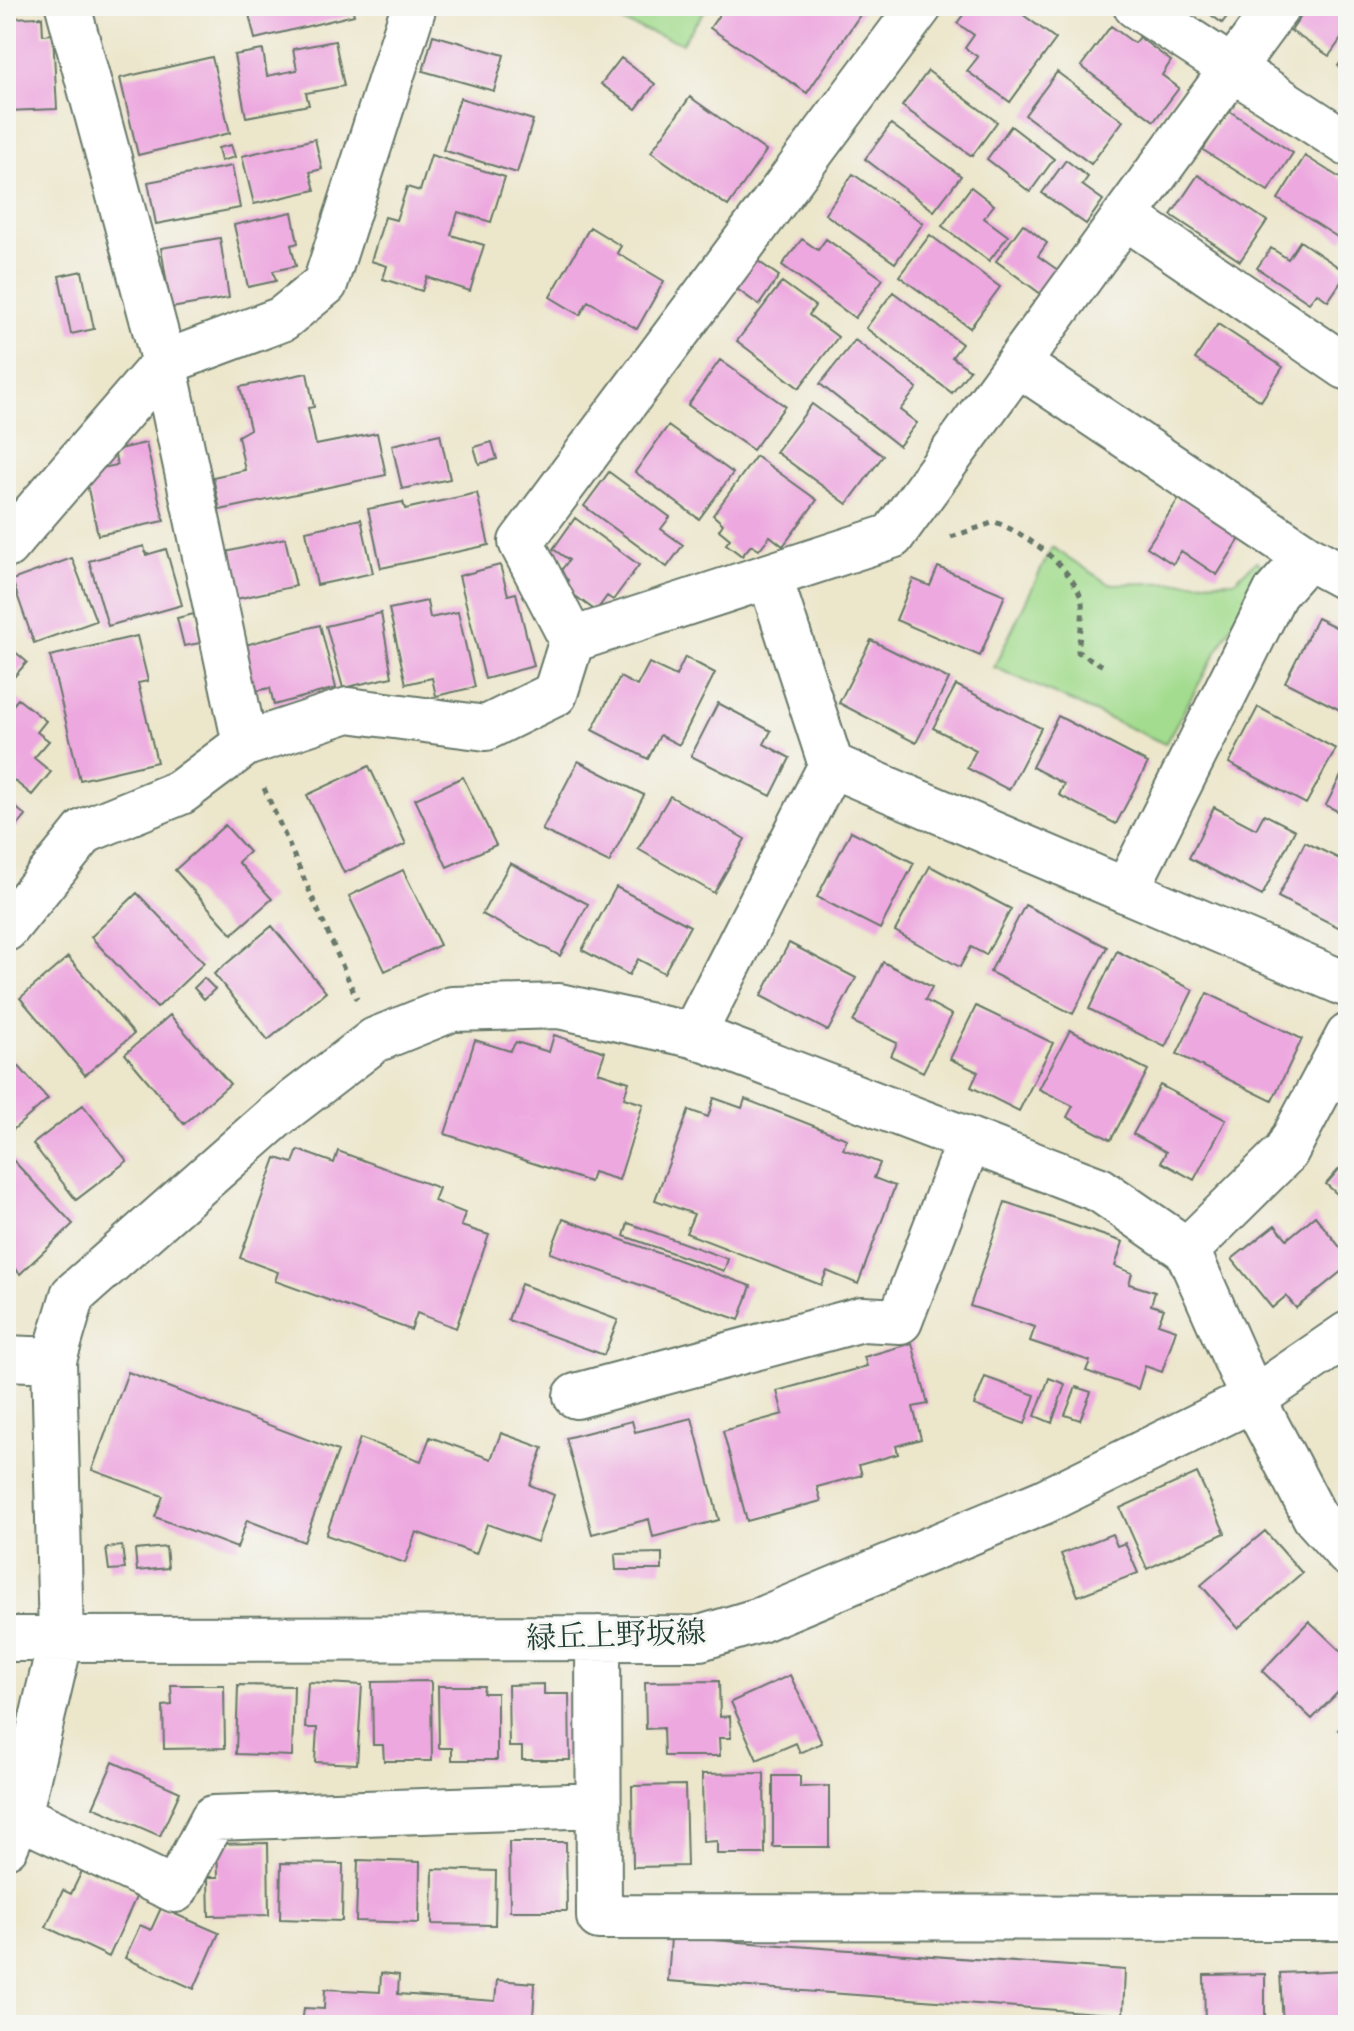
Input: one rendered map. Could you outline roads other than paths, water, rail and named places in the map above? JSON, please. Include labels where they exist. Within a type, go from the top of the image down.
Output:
[{"type":"street","points":[[68,6],[164,363],[245,744]]},
{"type":"street","points":[[6,546],[164,363],[282,319],[325,284],[414,6]]},
{"type":"street","points":[[6,929],[85,831],[181,792],[245,744],[348,710],[486,728],[555,694],[572,640],[521,542],[920,6]]},
{"type":"street","points":[[1136,6],[1348,144]]},
{"type":"street","points":[[572,640],[892,536],[1234,71],[1278,6]]},
{"type":"street","points":[[1126,217],[1346,367]]},
{"type":"street","points":[[1018,364],[1307,557],[1348,579]]},
{"type":"street","points":[[1127,889],[1275,593],[1307,557]]},
{"type":"street","points":[[693,1035],[831,765],[770,578]]},
{"type":"street","points":[[831,765],[1348,985]]},
{"type":"street","points":[[599,1805],[213,1818],[175,1890],[12,1831],[61,1638],[54,1360],[73,1295],[276,1116],[375,1040],[452,1009],[559,1006],[693,1035],[1100,1190],[1187,1250],[1253,1399],[1315,1517],[1348,1554]]},
{"type":"street","points":[[1187,1250],[1286,1152],[1348,1036]]},
{"type":"street","points":[[576,1396],[862,1319],[900,1321],[969,1140]]},
{"type":"street","name":"緑丘上野坂線","points":[[6,1639],[700,1638],[760,1620],[1043,1502],[1253,1399],[1348,1334]]},
{"type":"street","points":[[6,1358],[54,1360]]},
{"type":"street","points":[[598,1638],[599,1917],[1348,1918]]}]
